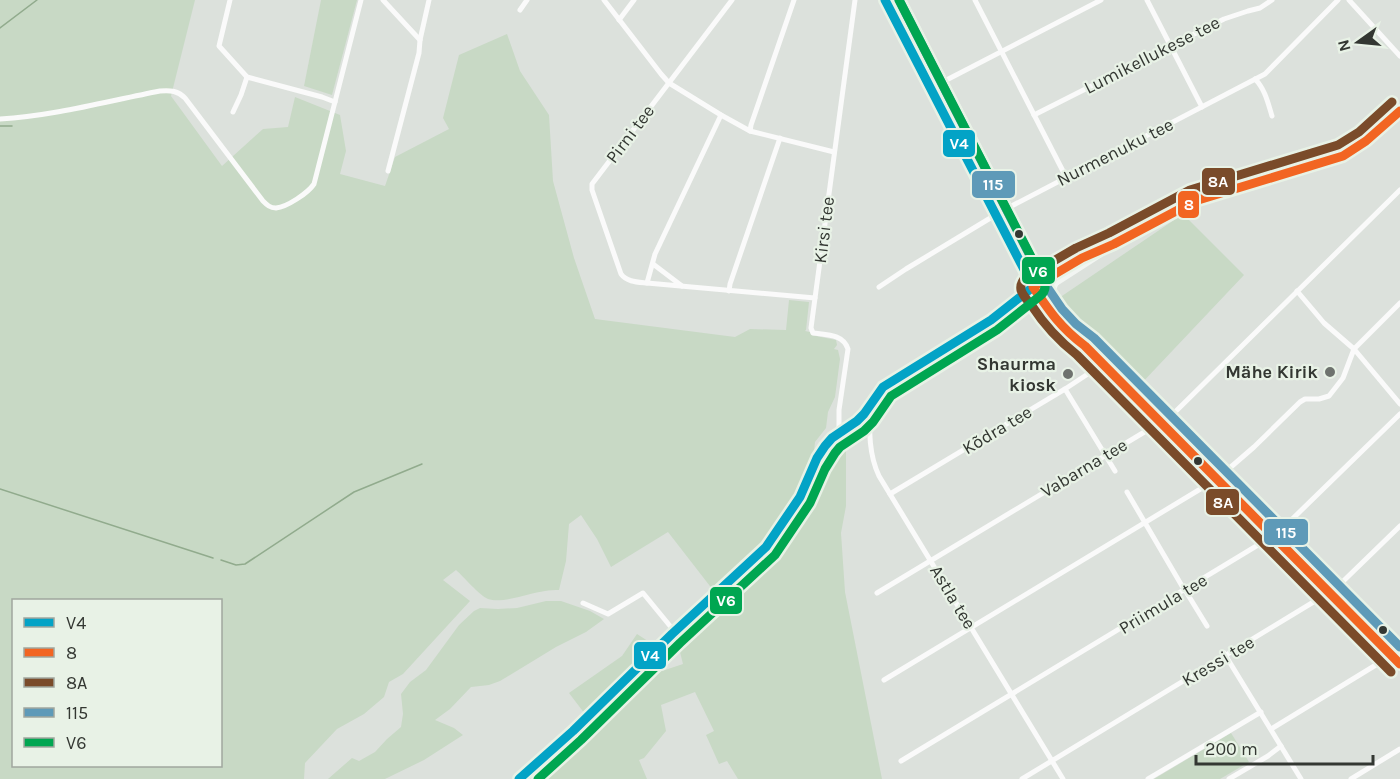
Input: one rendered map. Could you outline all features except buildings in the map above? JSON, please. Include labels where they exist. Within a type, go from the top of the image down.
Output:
[{"type":"main road","points":[[885,0],[1033,287],[1053,316],[1068,333],[1077,338]]},
{"type":"main road","points":[[991,320],[1033,287],[1082,258],[1196,201],[1343,156],[1369,141],[1400,111]]},
{"type":"main road","points":[[870,406],[876,394],[883,387],[1055,283],[1114,244]]},
{"type":"main road","points":[[1055,283],[1052,294],[1077,338],[1400,664]]},
{"type":"street","points":[[230,0],[219,46],[247,76],[335,102]]},
{"type":"street","points":[[0,119],[77,108],[160,91],[177,92],[185,98],[263,201],[270,207],[281,207],[305,194],[316,180],[361,0]]},
{"type":"street","points":[[383,0],[420,40]]},
{"type":"street","points":[[388,171],[419,53],[429,0]]},
{"type":"street","points":[[520,10],[527,0]]},
{"type":"street","points":[[604,0],[669,83],[750,131],[834,152]]},
{"type":"street","points":[[619,20],[634,0]]},
{"type":"street","name":"Pirni tee","points":[[647,283],[628,280],[621,274],[594,198],[592,184],[732,0]]},
{"type":"street","points":[[750,131],[794,0]]},
{"type":"street","name":"Kirsi tee","points":[[839,434],[839,410],[848,349],[846,343],[840,338],[813,333],[811,325],[855,0]]},
{"type":"street","points":[[975,0],[1066,177]]},
{"type":"street","points":[[931,88],[1101,0]]},
{"type":"street","points":[[1147,0],[1202,107]]},
{"type":"street","name":"Lumikellukese tee","points":[[1034,115],[1224,19],[1260,8],[1272,0]]},
{"type":"street","name":"Nurmenuku tee","points":[[879,287],[996,215],[1265,74],[1338,0]]},
{"type":"street","points":[[1348,0],[1400,56]]},
{"type":"street","points":[[233,112],[247,76]]},
{"type":"street","points":[[1255,79],[1268,100],[1272,116]]},
{"type":"street","points":[[721,115],[655,254],[647,283],[815,298]]},
{"type":"street","points":[[729,291],[780,138]]},
{"type":"street","name":"Vabarna tee","points":[[877,593],[1169,418],[1400,190]]},
{"type":"street","points":[[653,264],[683,287]]},
{"type":"street","points":[[1297,291],[1324,322],[1354,349],[1400,404]]},
{"type":"street","points":[[884,680],[1217,479],[1300,402],[1305,399],[1329,396],[1343,378],[1354,349],[1400,303]]},
{"type":"street","name":"Kõdra tee","points":[[890,494],[1103,364]]},
{"type":"street","points":[[1065,389],[1115,471]]},
{"type":"street","points":[[519,779],[585,721],[766,547],[800,496],[825,446],[852,426],[870,406]]},
{"type":"street","name":"Astla tee","points":[[870,406],[870,443],[873,461],[879,476],[1063,779]]},
{"type":"street","name":"Priimula tee","points":[[901,761],[1273,536],[1400,414]]},
{"type":"street","points":[[1126,492],[1207,626]]},
{"type":"street","name":"Kressi tee","points":[[1022,779],[1225,654],[1330,594],[1400,526]]},
{"type":"street","points":[[583,603],[608,614],[643,593],[675,632]]},
{"type":"street","points":[[1271,729],[1400,648]]},
{"type":"street","points":[[1225,654],[1301,779]]},
{"type":"street","points":[[1148,779],[1260,712]]},
{"type":"street","points":[[1229,779],[1281,746]]},
{"type":"street","points":[[1351,779],[1400,749]]},
{"type":"green space","points":[[0,0],[195,0],[171,96],[222,166],[263,129],[288,127],[295,97],[340,115],[346,151],[340,174],[385,186],[395,157],[449,129],[443,118],[459,55],[507,34],[520,71],[549,115],[553,181],[574,258],[595,319],[735,337],[750,329],[786,330],[789,300],[809,302],[805,331],[810,332],[811,335],[836,340],[837,345],[834,349],[838,350],[840,359],[835,397],[828,412],[826,428],[815,442],[814,452],[793,498],[771,533],[713,590],[668,532],[611,567],[597,539],[581,515],[569,524],[566,561],[559,590],[508,599],[488,599],[456,570],[443,580],[470,601],[403,674],[389,682],[384,697],[364,714],[337,729],[305,763],[304,779],[0,779]]},
{"type":"green space","points":[[321,0],[357,0],[332,95],[304,86]]},
{"type":"green space","points":[[1183,214],[1244,275],[1139,386],[1121,371],[1125,378],[1167,417],[1162,418],[1111,367],[1109,364],[1111,360],[1073,325],[1059,298]]},
{"type":"green space","points":[[846,446],[846,506],[841,533],[845,592],[882,779],[738,779],[727,761],[719,764],[706,735],[714,731],[695,692],[661,705],[666,731],[644,758],[639,760],[647,779],[535,779],[590,730],[628,691],[605,711],[605,707],[652,660],[655,664],[641,678],[683,664],[679,648],[735,597],[781,544],[805,507],[827,459],[838,449]]},
{"type":"green space","points":[[765,552],[740,581],[685,636],[657,662],[653,659]]},
{"type":"green space","points":[[546,601],[561,601],[590,611],[604,619],[586,632],[556,647],[500,681],[471,687],[450,709],[435,720],[454,728],[463,735],[424,760],[385,779],[328,779],[352,758],[359,761],[375,752],[401,727],[403,714],[401,694],[410,682],[426,670],[459,625],[474,611],[480,608],[517,608]]},
{"type":"green space","points":[[637,634],[654,645],[585,714],[569,693],[622,656]]},
{"type":"green space","points":[[1231,733],[1249,762],[1220,779],[1154,779]]},
{"type":"waterway","points":[[0,28],[37,0]]},
{"type":"waterway","points":[[0,126],[12,126]]},
{"type":"waterway","points":[[221,560],[236,565],[245,564],[354,492],[422,464]]},
{"type":"waterway","points":[[0,489],[213,558]]},
{"type":"transit line","name":"V4","points":[[885,0],[1033,287]]},
{"type":"transit line","name":"115","points":[[899,0],[1043,281],[1062,309],[1094,338],[1400,647]]},
{"type":"transit line","name":"V6","points":[[538,779],[775,555],[810,503],[835,453],[873,422],[891,396],[997,330],[1044,291],[1044,282],[899,0]]},
{"type":"transit line","name":"8A","points":[[1391,672],[1058,338],[1026,298],[1021,288],[1026,277],[1076,248],[1190,190],[1338,145],[1359,132],[1392,102]]},
{"type":"transit line","name":"8","points":[[1400,111],[1366,141],[1343,156],[1195,201],[1114,244],[1082,258],[1033,287],[1062,326],[1085,346],[1400,664]]},
{"type":"transit line","name":"V4","points":[[519,779],[573,731],[672,634],[766,547],[800,497],[817,458],[825,446],[864,414],[883,387],[991,320],[1033,287]]},
{"type":"place","name":"Mähe Kirik","points":[[1330,372]]},
{"type":"place","name":"Shaurma kiosk","points":[[1068,374]]}]
